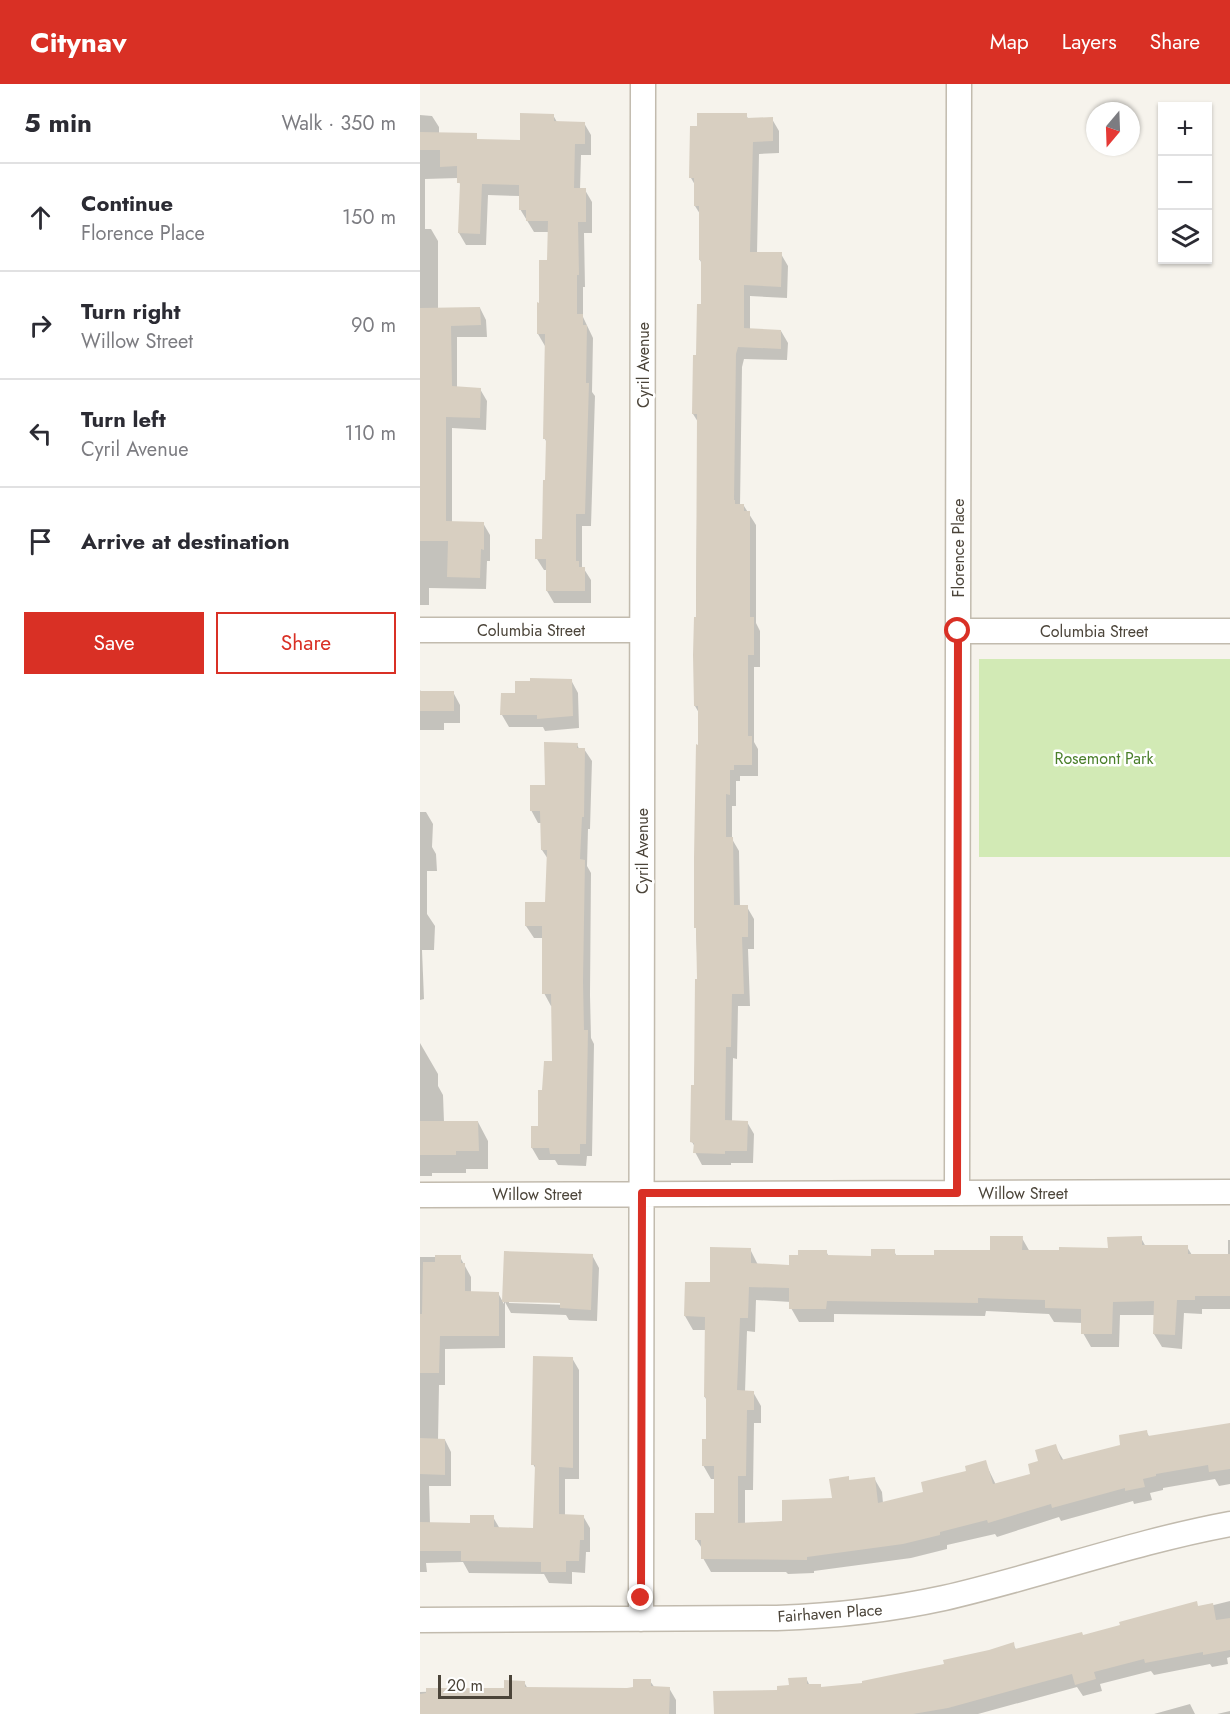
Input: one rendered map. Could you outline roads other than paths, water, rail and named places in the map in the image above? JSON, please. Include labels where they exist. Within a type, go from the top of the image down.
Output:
[{"type":"street","name":"Cyril Avenue","points":[[641,1619],[643,84]]},
{"type":"street","name":"Florence Place","points":[[957,1193],[959,84]]},
{"type":"street","name":"Columbia Street","points":[[420,630],[642,630]]},
{"type":"street","name":"Columbia Street","points":[[958,631],[1230,631]]},
{"type":"street","name":"Willow Street","points":[[420,1195],[1230,1192]]},
{"type":"street","name":"Fairhaven Place","points":[[420,1620],[834,1616],[888,1609],[955,1595],[1129,1546],[1230,1524]]},
{"type":"park label","name":"Rosemont Park","points":[[1104,758]]}]
